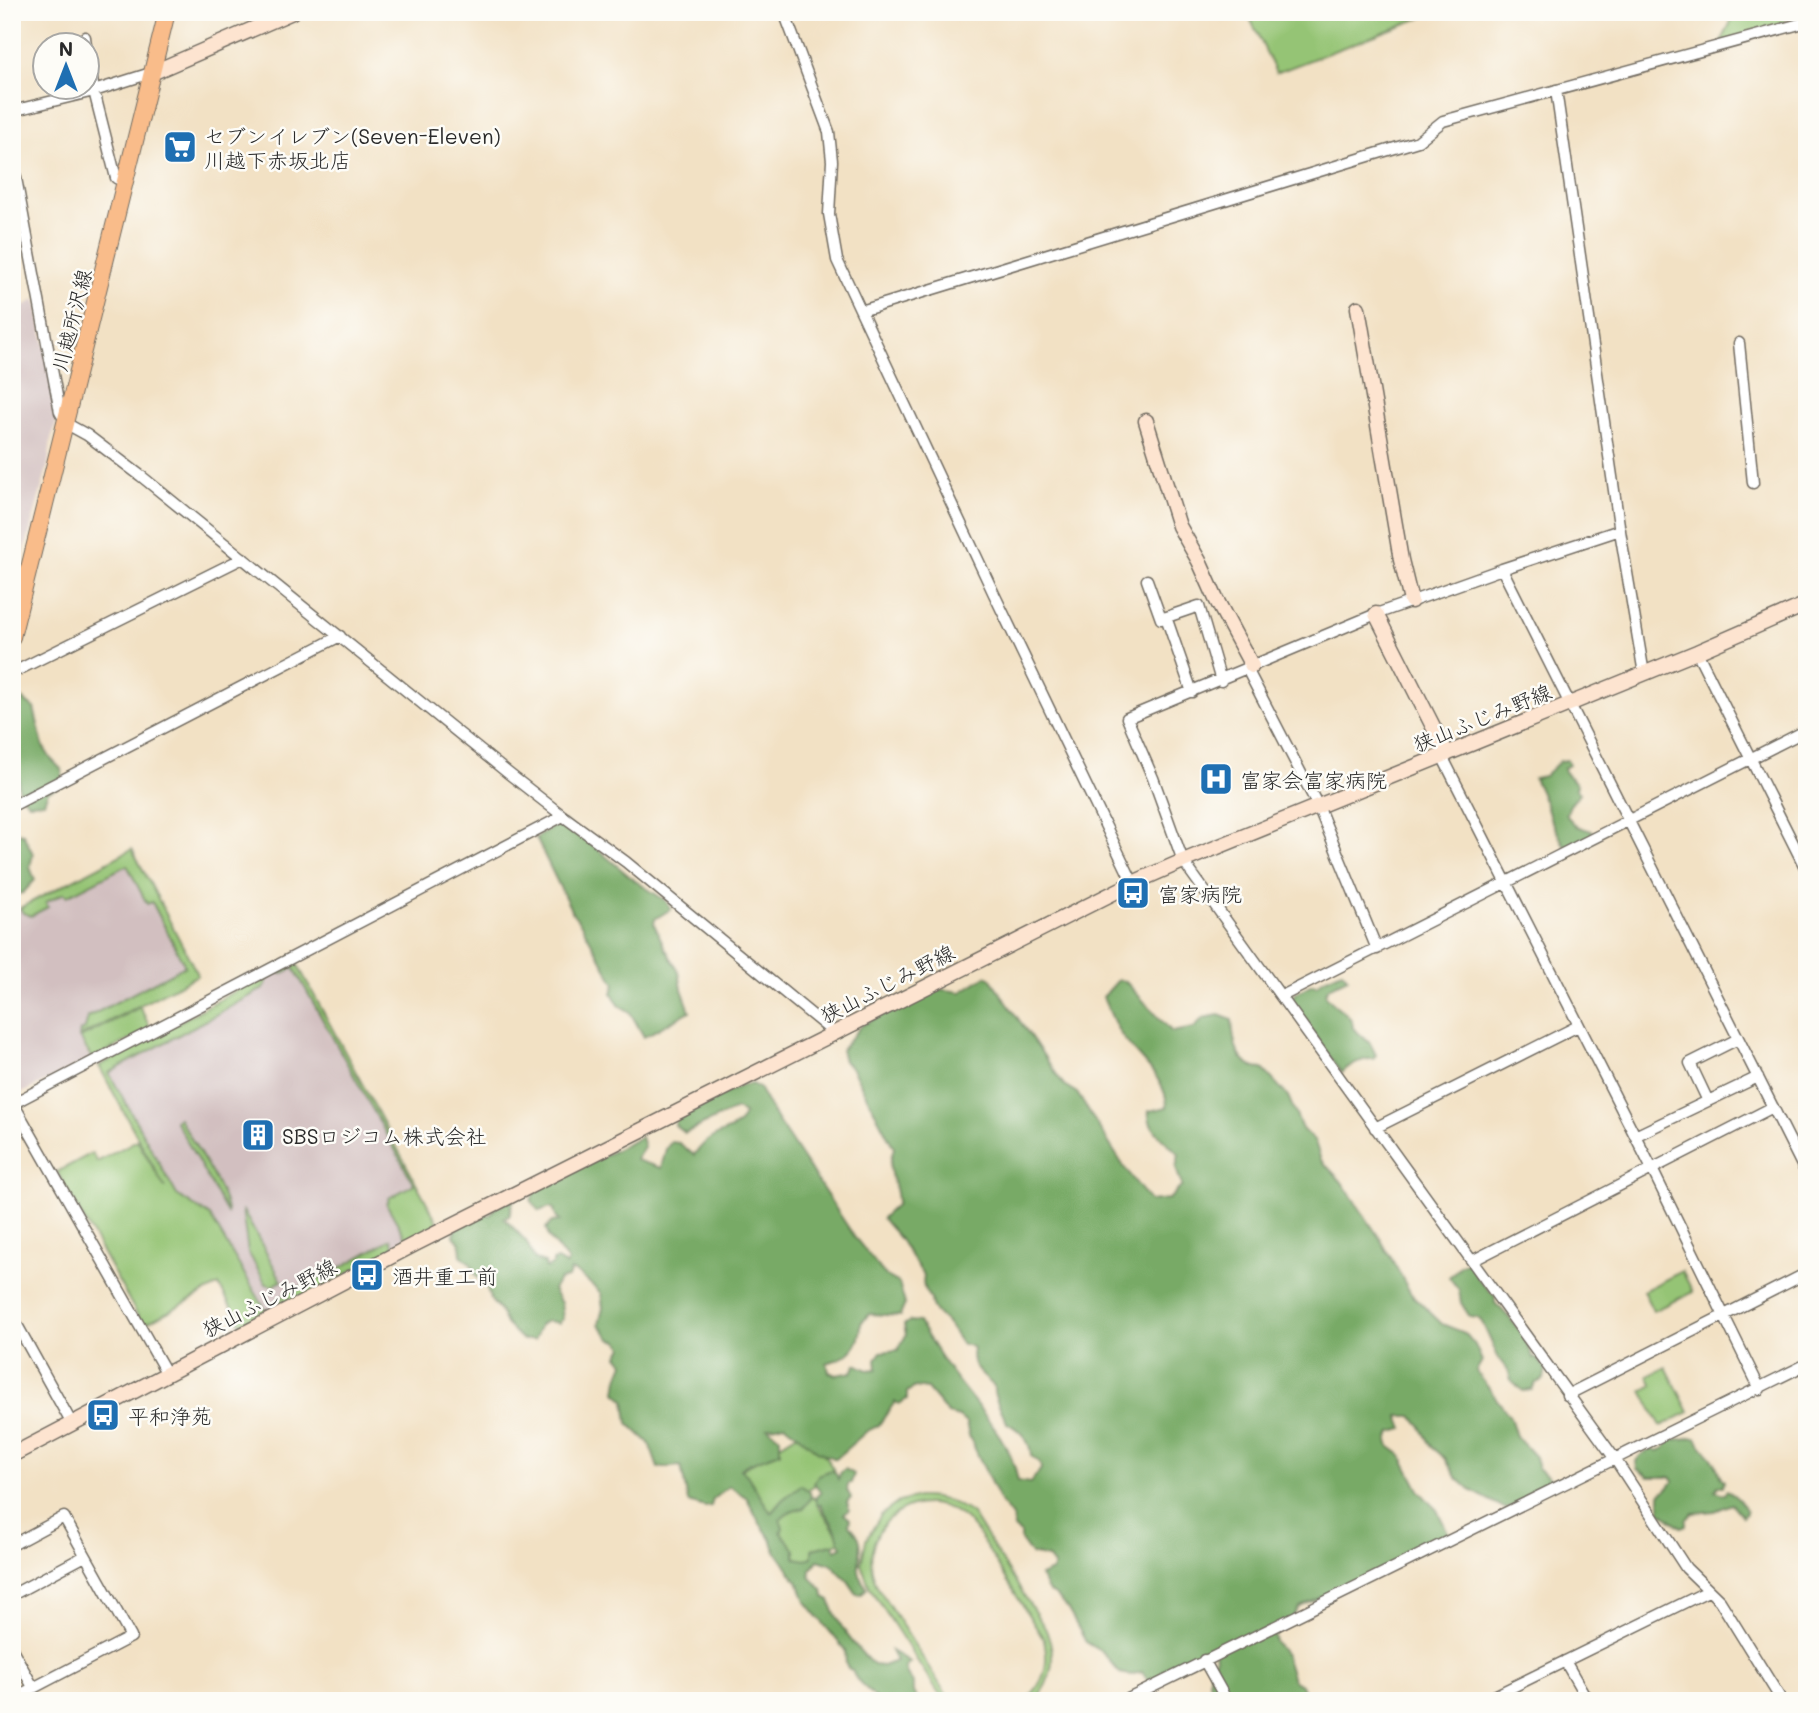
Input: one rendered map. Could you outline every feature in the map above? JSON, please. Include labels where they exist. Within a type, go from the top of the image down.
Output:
[{"type":"main road","name":"川越所沢線","points":[[12,637],[67,424],[167,12]]},
{"type":"main road","points":[[154,72],[292,12]]},
{"type":"main road","points":[[1358,308],[1401,560],[1411,601]]},
{"type":"main road","points":[[1146,421],[1179,526],[1199,561],[1250,668]]},
{"type":"main road","name":"狭山ふじみ野線","points":[[12,1455],[415,1244],[1133,883],[1644,674],[1807,604]]},
{"type":"main road","points":[[1376,614],[1445,755]]},
{"type":"street","points":[[784,12],[829,132],[832,161],[829,214],[837,260],[1133,883]]},
{"type":"street","points":[[861,311],[1418,141],[1443,121],[1807,22]]},
{"type":"street","points":[[102,88],[154,72]]},
{"type":"street","points":[[1556,90],[1620,530],[1644,674]]},
{"type":"street","points":[[12,111],[49,102]]},
{"type":"street","points":[[97,102],[116,178],[126,182]]},
{"type":"street","points":[[12,157],[60,412],[67,424],[87,435],[141,476],[563,816],[626,862],[834,1033]]},
{"type":"street","points":[[1739,344],[1753,483]]},
{"type":"street","points":[[1620,530],[1376,614],[1127,718],[1153,778],[1183,861],[1615,1460],[1686,1568],[1720,1601],[1782,1701]]},
{"type":"street","points":[[12,673],[243,558]]},
{"type":"street","points":[[1502,569],[1807,1175]]},
{"type":"street","points":[[1147,580],[1161,619],[1216,599]]},
{"type":"street","points":[[1199,606],[1220,681]]},
{"type":"street","points":[[1166,617],[1192,692]]},
{"type":"street","points":[[12,806],[340,636]]},
{"type":"street","points":[[1697,652],[1807,871]]},
{"type":"street","points":[[1250,668],[1318,806],[1377,949]]},
{"type":"street","points":[[1282,996],[1807,730]]},
{"type":"street","points":[[1445,755],[1506,883],[1652,1169],[1760,1389]]},
{"type":"street","points":[[167,1374],[13,1104],[563,816]]},
{"type":"street","points":[[1375,1128],[1578,1026]]},
{"type":"street","points":[[1708,1101],[1689,1063],[1738,1039]]},
{"type":"street","points":[[1635,1136],[1758,1077]]},
{"type":"street","points":[[1472,1261],[1773,1107]]},
{"type":"street","points":[[1567,1395],[1807,1273]]},
{"type":"street","points":[[12,1316],[72,1424]]},
{"type":"street","points":[[1124,1701],[1807,1364]]},
{"type":"street","points":[[12,1545],[64,1517],[131,1637],[12,1699]]},
{"type":"street","points":[[12,1595],[85,1556]]},
{"type":"street","points":[[1484,1701],[1708,1591]]},
{"type":"street","points":[[12,1649],[33,1687]]},
{"type":"street","points":[[1204,1660],[1227,1701]]},
{"type":"street","points":[[1565,1661],[1588,1701]]},
{"type":"shaded area","points":[[36,299],[56,405],[56,424],[12,598],[12,313]]},
{"type":"shaded area","points":[[133,848],[198,975],[79,1037],[90,1059],[12,1098],[12,928],[17,925],[12,911]]},
{"type":"shaded area","points":[[295,959],[439,1224],[242,1330],[98,1065]]},
{"type":"green space","points":[[1247,12],[1436,12],[1276,73]]},
{"type":"green space","points":[[1766,12],[1784,19],[1786,26],[1721,43],[1734,15]]},
{"type":"green space","points":[[12,693],[34,708],[43,746],[62,770],[63,785],[48,791],[44,802],[29,803],[21,795],[18,785],[19,778],[12,763]]},
{"type":"green space","points":[[1567,760],[1569,765],[1564,768],[1565,773],[1577,784],[1576,789],[1580,793],[1566,815],[1576,826],[1592,831],[1595,835],[1565,847],[1534,778],[1544,776],[1560,761]]},
{"type":"green space","points":[[563,820],[634,880],[666,901],[671,909],[655,919],[654,924],[679,972],[690,1011],[644,1037],[630,1012],[619,1005],[612,993],[615,984],[572,912],[536,838]]},
{"type":"green space","points":[[12,828],[16,833],[23,834],[33,854],[30,867],[35,880],[23,893],[17,894],[12,887]]},
{"type":"green space","points":[[132,849],[198,975],[79,1037],[80,1031],[85,1029],[88,1017],[185,966],[152,902],[147,904],[127,865],[67,896],[64,893],[46,902],[48,907],[31,916],[23,913],[20,908]]},
{"type":"green space","points":[[295,960],[439,1225],[410,1241],[387,1205],[389,1198],[414,1184],[294,968],[281,974],[279,971]]},
{"type":"green space","points":[[1342,971],[1348,978],[1329,987],[1325,993],[1346,1013],[1353,1028],[1370,1043],[1376,1055],[1373,1059],[1352,1065],[1342,1073],[1290,1001],[1296,993]]},
{"type":"green space","points":[[264,975],[267,982],[263,989],[109,1073],[177,1195],[210,1216],[267,1312],[243,1328],[219,1285],[143,1325],[57,1172],[92,1153],[97,1162],[137,1140],[165,1188],[99,1066]]},
{"type":"green space","points":[[986,976],[1064,1085],[1077,1093],[1126,1170],[1150,1201],[1169,1199],[1182,1186],[1176,1168],[1179,1154],[1159,1135],[1149,1117],[1149,1111],[1167,1107],[1166,1096],[1156,1077],[1120,1033],[1103,997],[1118,980],[1125,981],[1172,1032],[1194,1028],[1203,1018],[1219,1015],[1232,1020],[1235,1044],[1242,1059],[1247,1064],[1263,1069],[1288,1096],[1302,1129],[1315,1142],[1321,1160],[1341,1181],[1381,1240],[1411,1294],[1442,1324],[1465,1333],[1475,1345],[1482,1361],[1476,1371],[1510,1417],[1516,1436],[1535,1457],[1538,1468],[1560,1483],[1506,1509],[1470,1490],[1456,1477],[1445,1458],[1432,1447],[1412,1416],[1399,1416],[1404,1429],[1391,1432],[1388,1441],[1390,1447],[1401,1455],[1420,1492],[1437,1510],[1449,1534],[1446,1539],[1300,1607],[1291,1619],[1274,1633],[1275,1642],[1285,1655],[1293,1680],[1301,1685],[1308,1701],[1213,1701],[1209,1678],[1216,1656],[1213,1649],[1203,1657],[1150,1684],[1142,1672],[1129,1675],[1120,1673],[1101,1651],[1086,1642],[1066,1606],[1049,1592],[1040,1576],[1052,1571],[1054,1566],[1048,1558],[1031,1554],[1020,1539],[1020,1533],[1014,1528],[1012,1517],[999,1500],[969,1436],[966,1423],[959,1417],[948,1414],[927,1389],[915,1387],[907,1392],[907,1399],[899,1404],[895,1402],[878,1426],[867,1431],[835,1459],[817,1451],[785,1424],[768,1428],[780,1437],[780,1452],[740,1469],[747,1475],[771,1513],[801,1485],[810,1492],[811,1497],[804,1508],[787,1513],[780,1519],[783,1528],[781,1532],[795,1550],[795,1558],[806,1560],[812,1557],[812,1549],[832,1544],[836,1550],[842,1547],[833,1525],[815,1498],[821,1492],[814,1483],[818,1475],[831,1470],[836,1473],[838,1479],[845,1469],[854,1474],[847,1490],[851,1498],[847,1502],[849,1510],[844,1514],[850,1519],[849,1525],[860,1541],[859,1571],[867,1588],[861,1595],[857,1594],[831,1564],[818,1560],[810,1577],[823,1590],[824,1597],[830,1600],[847,1635],[873,1665],[883,1666],[896,1661],[891,1651],[910,1662],[905,1667],[918,1701],[877,1701],[846,1665],[845,1650],[806,1602],[801,1587],[775,1550],[747,1498],[729,1486],[713,1499],[711,1506],[688,1502],[681,1466],[658,1468],[649,1443],[628,1423],[625,1400],[616,1392],[624,1363],[618,1356],[623,1347],[619,1341],[611,1339],[599,1324],[603,1308],[601,1293],[571,1270],[568,1278],[559,1280],[553,1290],[561,1303],[563,1319],[559,1323],[547,1321],[541,1324],[534,1340],[522,1340],[506,1324],[490,1299],[487,1288],[476,1276],[471,1264],[461,1255],[460,1243],[454,1236],[455,1229],[481,1214],[490,1215],[495,1208],[514,1198],[509,1216],[504,1218],[526,1241],[535,1260],[545,1263],[546,1269],[557,1260],[566,1265],[568,1261],[549,1238],[546,1228],[552,1222],[560,1221],[554,1209],[550,1207],[539,1211],[531,1201],[538,1188],[641,1137],[644,1147],[636,1160],[661,1168],[666,1149],[671,1142],[679,1143],[694,1155],[715,1136],[739,1124],[744,1113],[736,1109],[685,1133],[675,1125],[676,1120],[742,1085],[752,1084],[759,1088],[777,1120],[856,1239],[885,1275],[899,1283],[905,1304],[900,1316],[869,1314],[861,1323],[859,1339],[853,1350],[842,1358],[827,1363],[829,1372],[836,1375],[852,1372],[856,1364],[868,1370],[877,1369],[876,1359],[881,1352],[898,1350],[906,1335],[904,1325],[910,1321],[919,1322],[947,1366],[1000,1437],[1014,1465],[1018,1481],[1030,1483],[1041,1469],[1040,1463],[1031,1456],[1024,1436],[1007,1423],[996,1399],[994,1386],[974,1366],[973,1348],[962,1345],[934,1309],[924,1288],[924,1275],[882,1218],[897,1204],[890,1166],[894,1148],[853,1070],[844,1061],[841,1050],[862,1025],[939,989],[961,992]]},
{"type":"green space","points":[[140,1007],[151,1029],[92,1059],[80,1038]]},
{"type":"green space","points":[[179,1118],[222,1194],[227,1213],[175,1120]]},
{"type":"green space","points":[[242,1209],[282,1281],[272,1286],[266,1284],[248,1252]]},
{"type":"green space","points":[[391,1239],[394,1248],[282,1309],[278,1299],[326,1276]]},
{"type":"green space","points":[[1469,1262],[1479,1280],[1495,1296],[1495,1303],[1522,1335],[1533,1358],[1537,1358],[1546,1369],[1544,1379],[1536,1383],[1532,1390],[1523,1391],[1511,1380],[1482,1322],[1478,1318],[1470,1317],[1461,1303],[1459,1290],[1449,1277],[1461,1265]]},
{"type":"green space","points":[[1682,1271],[1693,1292],[1653,1311],[1643,1291]]},
{"type":"green space","points":[[1666,1367],[1689,1412],[1661,1426],[1642,1391],[1653,1385],[1648,1376]]},
{"type":"green space","points":[[807,1428],[835,1472],[770,1514],[741,1470]]},
{"type":"green space","points":[[1691,1437],[1698,1439],[1711,1456],[1724,1481],[1723,1486],[1718,1486],[1715,1491],[1723,1494],[1727,1490],[1736,1497],[1747,1512],[1743,1517],[1732,1504],[1715,1511],[1693,1513],[1686,1520],[1686,1525],[1681,1527],[1660,1511],[1660,1494],[1674,1480],[1671,1477],[1649,1477],[1637,1469],[1636,1461],[1653,1449],[1658,1451],[1665,1448],[1673,1440]]},
{"type":"green space","points":[[813,1497],[841,1540],[801,1565],[773,1521]]},
{"type":"green space","points":[[918,1497],[946,1501],[972,1514],[1045,1628],[1051,1647],[1052,1666],[1046,1685],[1034,1701],[1025,1701],[1037,1688],[1044,1674],[1044,1640],[977,1532],[958,1514],[938,1505],[918,1505],[899,1512],[884,1524],[874,1542],[871,1563],[877,1586],[952,1701],[944,1701],[870,1588],[861,1564],[866,1540],[881,1515],[899,1502]]},
{"type":"place","name":"セブンイレブン(Seven-Eleven) 川越下赤坂北店","points":[[180,147]]},
{"type":"place","name":"富家会富家病院","points":[[1216,779]]},
{"type":"place","name":"富家病院","points":[[1133,893]]},
{"type":"place","name":"SBSロジコム株式会社","points":[[258,1135]]},
{"type":"place","name":"酒井重工前","points":[[367,1275]]},
{"type":"place","name":"平和浄苑","points":[[103,1415]]}]
